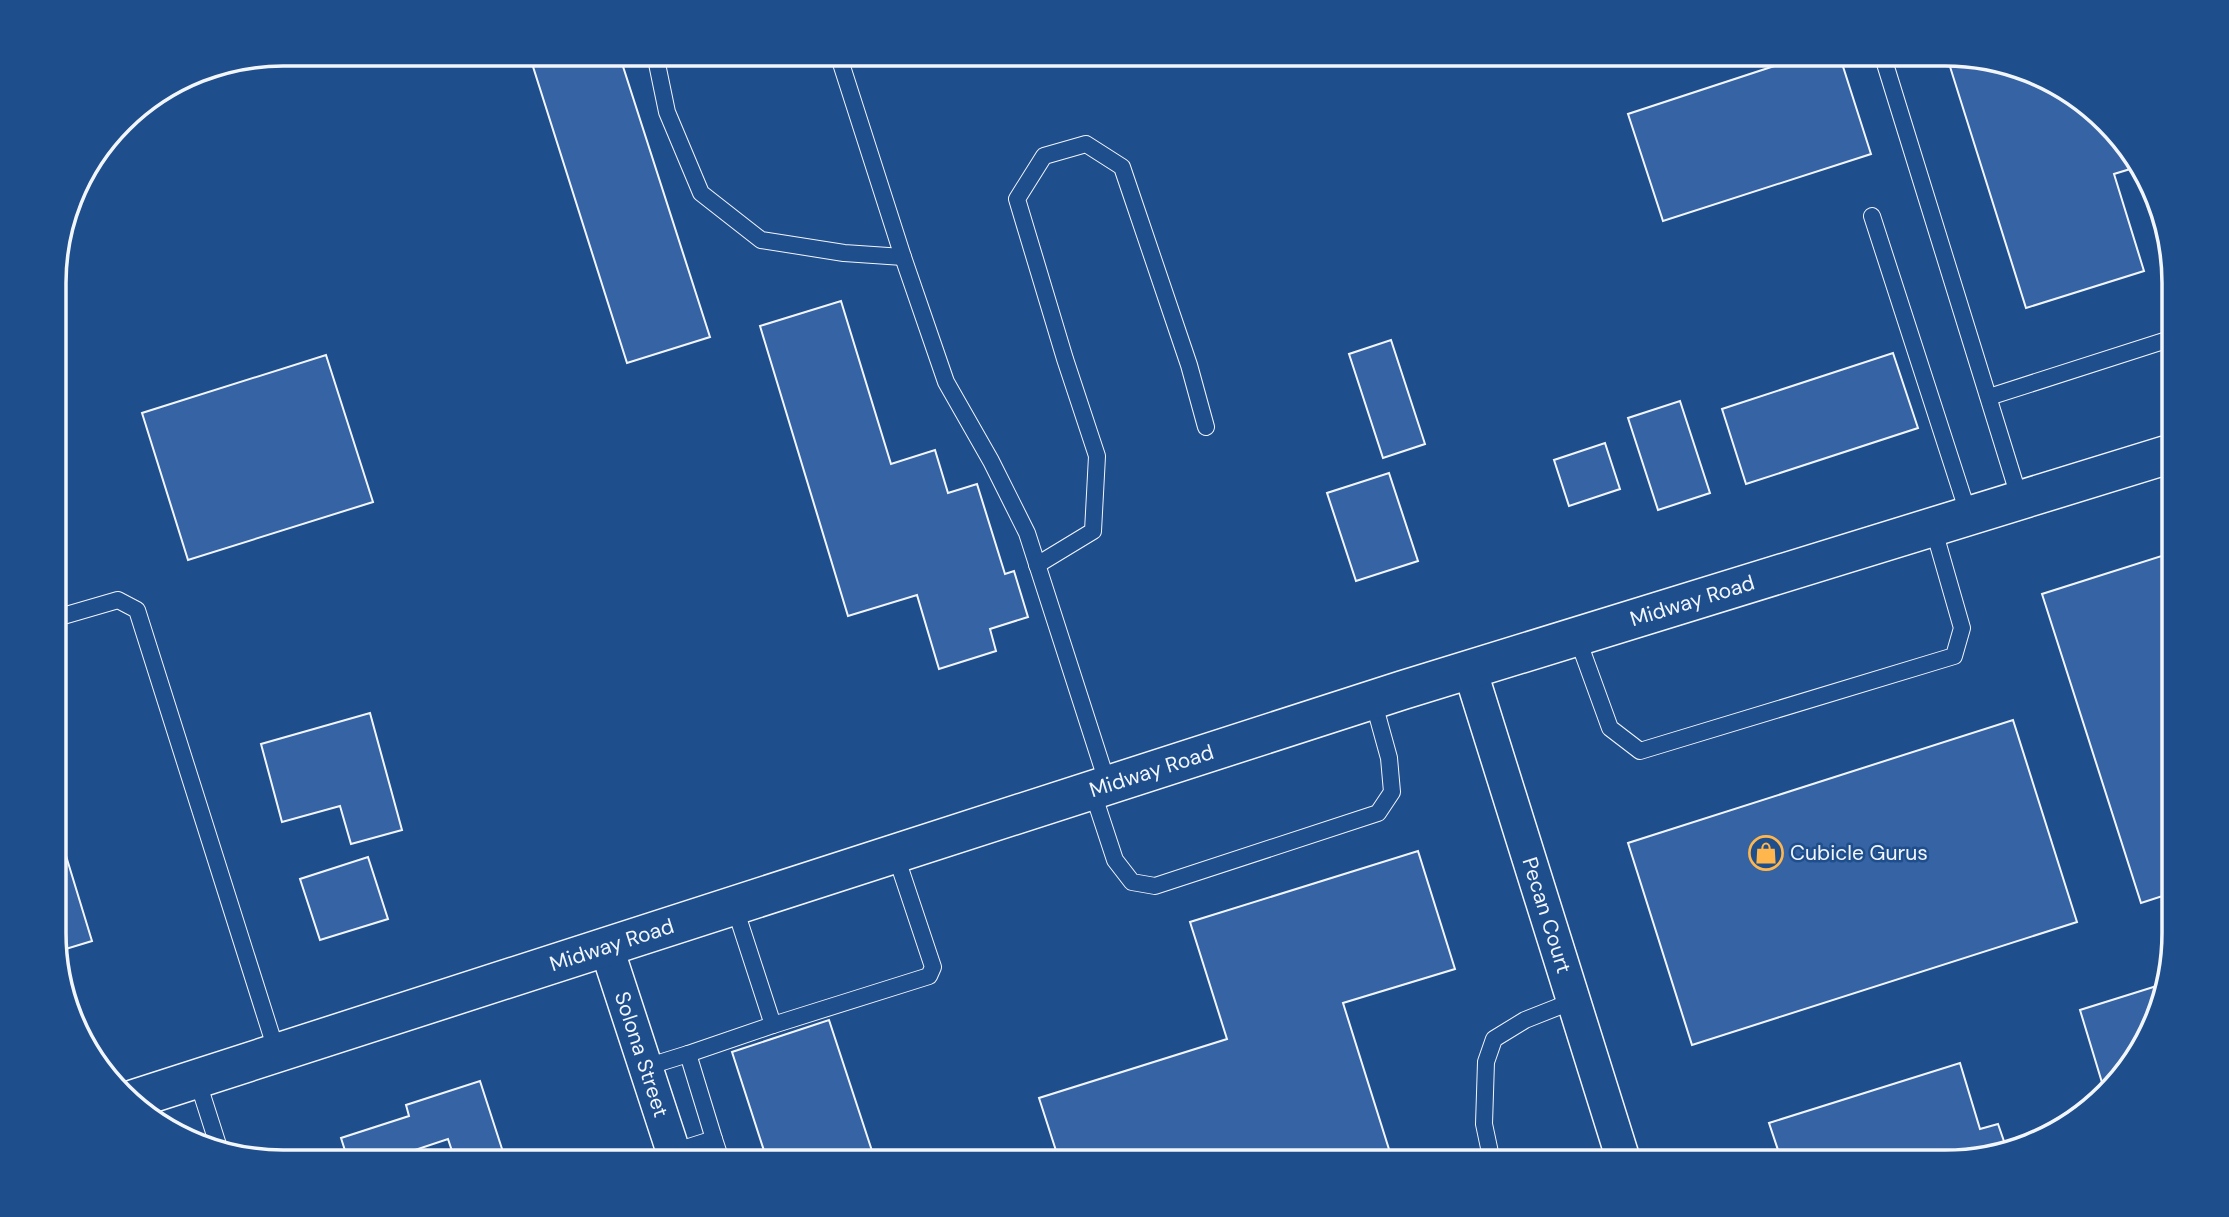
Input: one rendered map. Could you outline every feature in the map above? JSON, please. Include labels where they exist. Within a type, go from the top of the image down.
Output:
[{"type":"main road","name":"Midway Road","points":[[140,1097],[1373,700],[2162,456]]},
{"type":"street","name":"Pecan Court","points":[[1470,670],[1620,1150]]},
{"type":"street","name":"Solona Street","points":[[606,946],[673,1151]]},
{"type":"lane","points":[[657,66],[667,112],[701,193],[761,240],[844,253],[903,257]]},
{"type":"lane","points":[[842,66],[946,382],[1027,533],[1100,787],[1115,860],[1132,883],[1155,886],[1378,813],[1392,792],[1389,758],[1373,700]]},
{"type":"lane","points":[[1886,66],[2020,500]]},
{"type":"lane","points":[[1037,565],[1093,531],[1097,456],[1017,199],[1044,156],[1086,144],[1122,167],[1189,365],[1206,427]]},
{"type":"lane","points":[[1872,216],[1969,516]]},
{"type":"lane","points":[[1989,397],[2162,342]]},
{"type":"lane","points":[[1577,637],[1610,728],[1640,751],[1954,656],[1962,628],[1933,527]]},
{"type":"lane","points":[[66,615],[118,600],[136,611],[277,1053]]},
{"type":"lane","points":[[646,1068],[929,976],[933,967],[895,853]]},
{"type":"lane","points":[[734,905],[773,1025]]},
{"type":"lane","points":[[1490,1150],[1484,1124],[1486,1062],[1494,1039],[1525,1020],[1573,1001]]},
{"type":"lane","points":[[688,1054],[719,1151]]},
{"type":"lane","points":[[197,1079],[216,1139]]},
{"type":"lane","points":[[689,1151],[715,1139]]},
{"type":"building","points":[[533,66],[623,66],[710,337],[627,363]]},
{"type":"building","points":[[1774,66],[1843,66],[1871,154],[1663,221],[1628,114]]},
{"type":"building","points":[[1950,66],[1988,71],[2042,89],[2078,111],[2099,130],[2118,151],[2129,169],[2114,174],[2144,271],[2026,308]]},
{"type":"building","points":[[841,301],[891,464],[935,450],[948,493],[977,484],[1005,574],[1014,571],[1028,617],[990,629],[996,651],[939,669],[917,595],[848,616],[760,326]]},
{"type":"building","points":[[1391,340],[1425,444],[1383,458],[1349,354]]},
{"type":"building","points":[[1893,353],[1918,428],[1746,484],[1722,409]]},
{"type":"building","points":[[326,355],[373,502],[188,560],[142,413]]},
{"type":"building","points":[[1680,401],[1710,493],[1658,510],[1628,418]]},
{"type":"building","points":[[1605,443],[1620,489],[1569,506],[1554,460]]},
{"type":"building","points":[[1389,473],[1418,561],[1356,581],[1327,493]]},
{"type":"building","points":[[2162,556],[2162,896],[2141,903],[2042,594]]},
{"type":"building","points":[[370,713],[402,830],[351,844],[340,806],[282,822],[261,744]]},
{"type":"building","points":[[2013,720],[2077,922],[1692,1045],[1628,843]]},
{"type":"building","points":[[1418,851],[1455,969],[1343,1003],[1389,1150],[1056,1151],[1039,1098],[1227,1039],[1190,922]]},
{"type":"building","points":[[66,856],[92,941],[67,949]]},
{"type":"building","points":[[368,857],[388,919],[320,940],[300,879]]},
{"type":"building","points":[[2156,986],[2140,1030],[2126,1054],[2102,1084],[2080,1010]]},
{"type":"building","points":[[829,1020],[872,1151],[764,1151],[732,1052]]},
{"type":"building","points":[[1960,1063],[1980,1129],[1998,1124],[2004,1142],[1960,1150],[1778,1150],[1769,1123]]},
{"type":"building","points":[[480,1081],[503,1151],[452,1151],[448,1139],[412,1151],[345,1151],[341,1138],[409,1116],[406,1105]]},
{"type":"place","name":"Cubicle Gurus","points":[[1766,853]]}]
